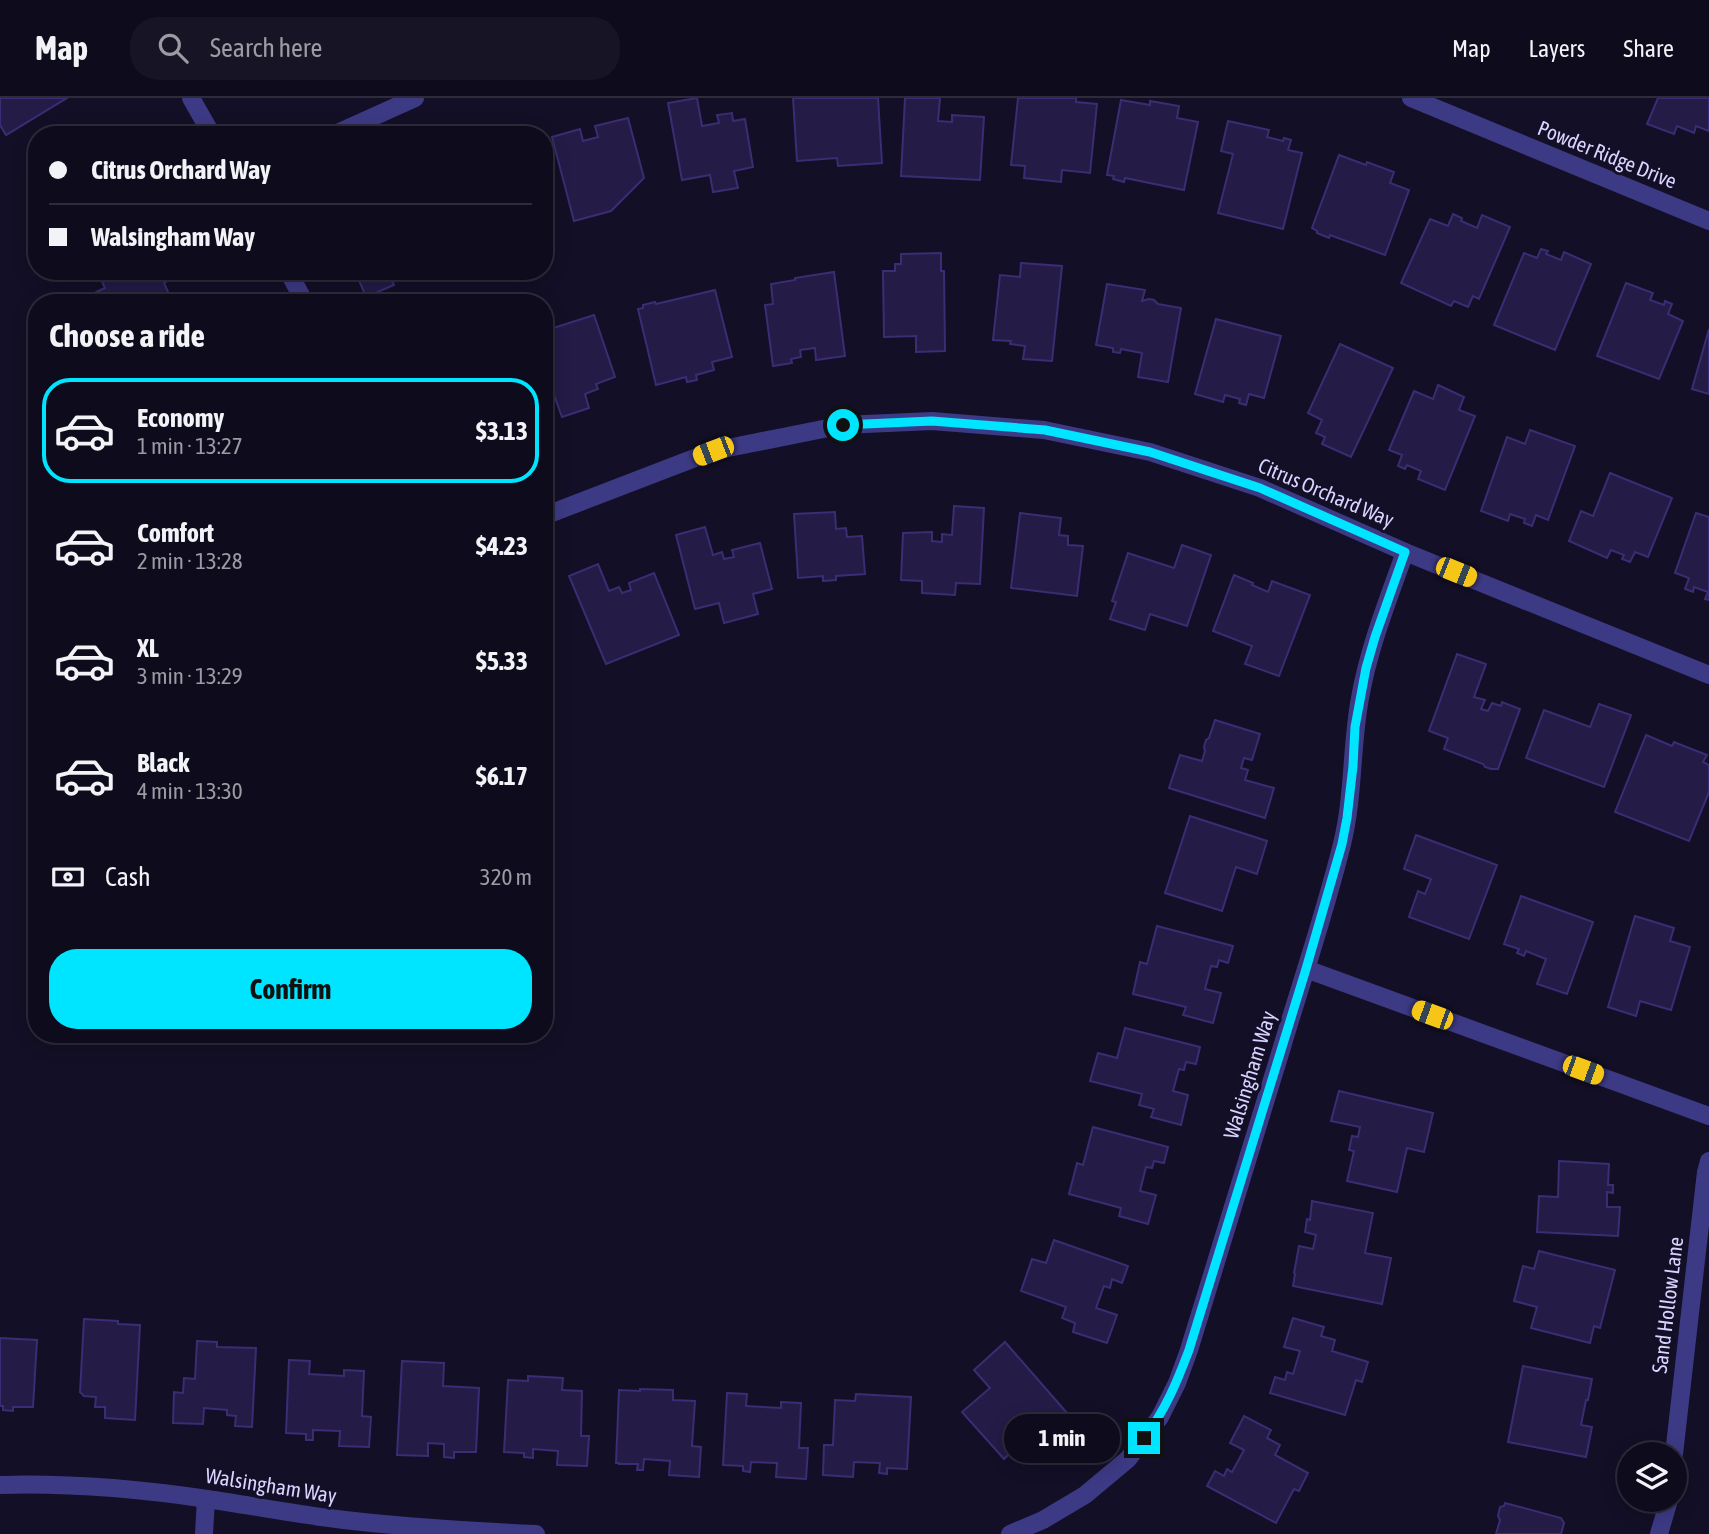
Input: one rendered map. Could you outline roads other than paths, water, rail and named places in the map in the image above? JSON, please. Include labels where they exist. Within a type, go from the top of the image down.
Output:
[{"type":"street","points":[[191,98],[207,126]]},
{"type":"street","points":[[353,126],[415,98]]},
{"type":"street","name":"Powder Ridge Drive","points":[[1411,98],[1709,221]]},
{"type":"street","name":"Citrus Orchard Way","points":[[553,513],[713,451],[843,425],[932,421],[1045,430],[1150,452],[1260,488],[1405,552],[1709,675]]},
{"type":"street","name":"Walsingham Way","points":[[1010,1534],[1043,1520],[1085,1495],[1128,1459],[1160,1417],[1177,1383],[1306,969],[1344,831],[1353,766],[1355,727],[1366,668],[1405,552]]},
{"type":"street","points":[[1306,969],[1709,1116]]},
{"type":"street","name":"Sand Hollow Lane","points":[[1675,1442],[1709,1161]]},
{"type":"street","name":"Walsingham Way","points":[[0,1485],[95,1486],[388,1525],[536,1534]]},
{"type":"street","points":[[204,1534],[206,1499]]},
{"type":"street","points":[[1659,1534],[1665,1512]]}]
